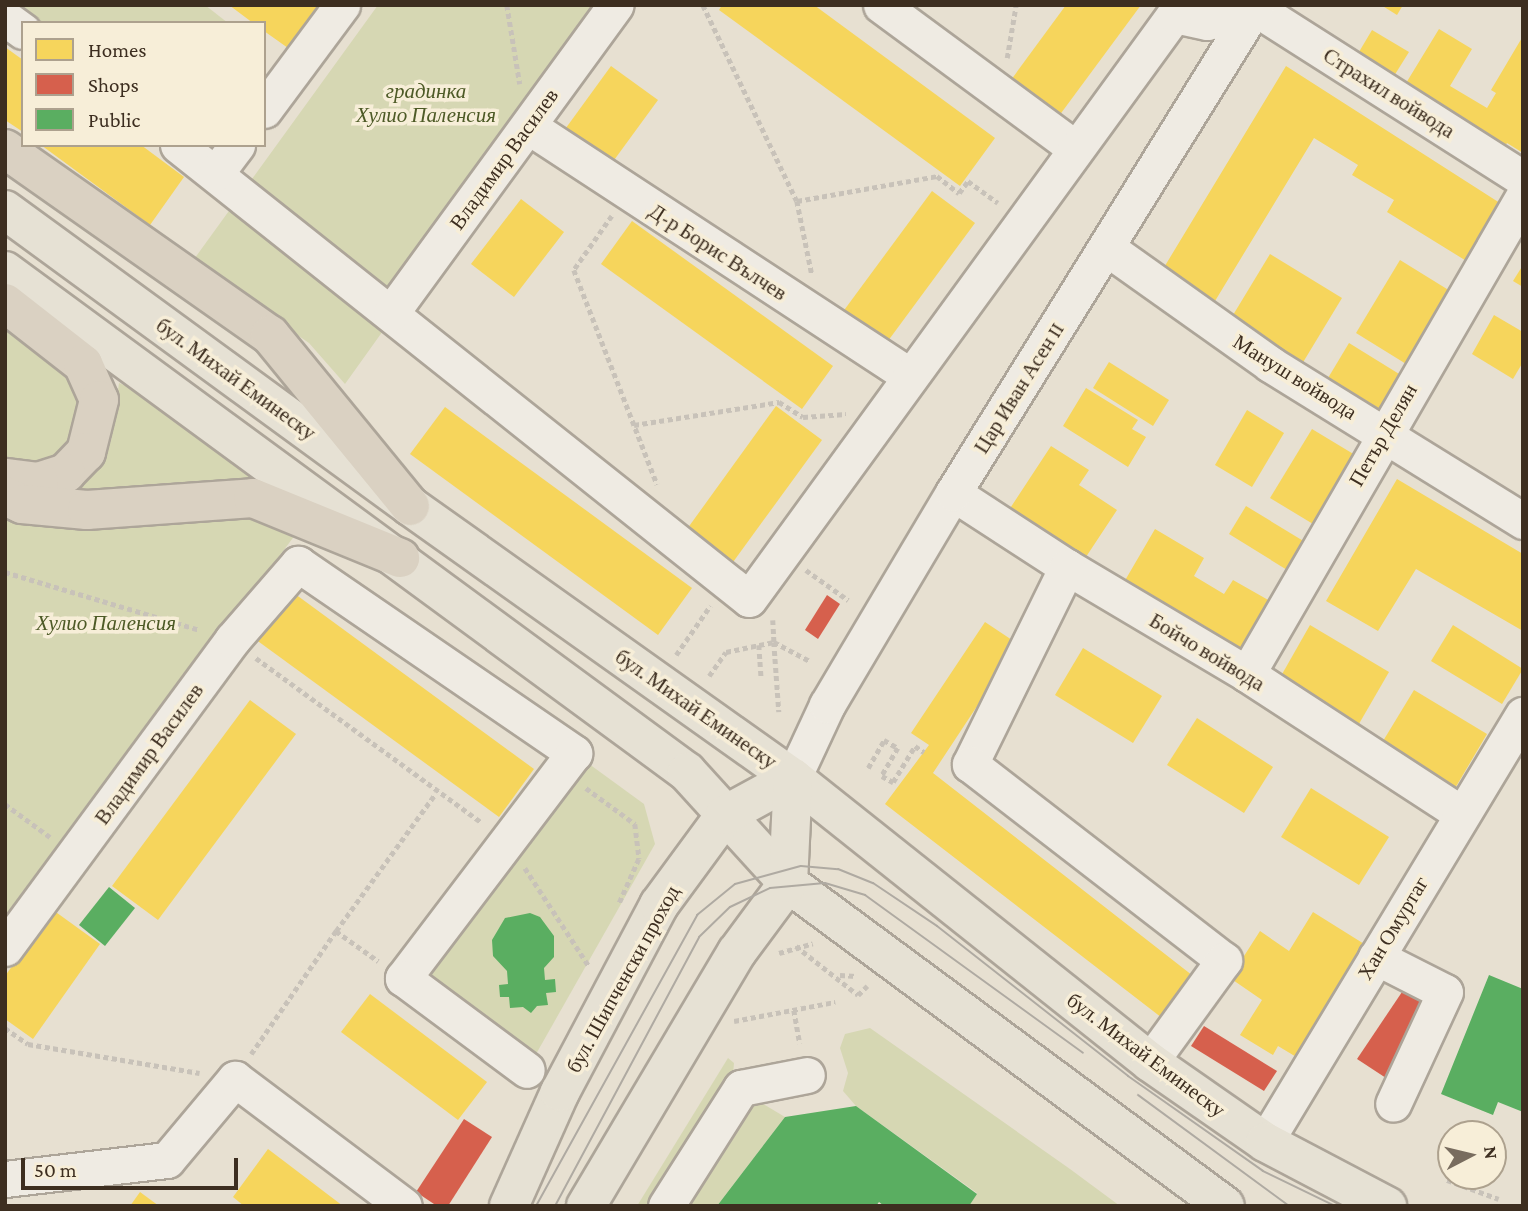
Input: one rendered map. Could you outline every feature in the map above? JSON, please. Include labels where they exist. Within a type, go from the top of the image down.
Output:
[{"type":"highway","points":[[5,149],[270,335],[410,506]]},
{"type":"highway","points":[[5,303],[83,364],[99,400],[86,452],[66,473],[39,481],[5,478]]},
{"type":"highway","points":[[5,496],[22,504],[87,510],[253,498],[400,558]]},
{"type":"main road","name":"бул. Михай Еминеску","points":[[5,210],[410,506],[793,778],[1150,1062],[1265,1142],[1387,1206]]},
{"type":"main road","points":[[5,271],[400,558],[687,772],[788,883],[1225,1206]]},
{"type":"main road","points":[[586,1206],[737,952],[788,883],[793,778]]},
{"type":"main road","name":"бул. Шипченски проход","points":[[509,1206],[560,1092],[659,905],[725,815],[793,778]]},
{"type":"street","points":[[266,107],[342,5]]},
{"type":"street","name":"Владимир Василев","points":[[391,313],[616,5]]},
{"type":"street","points":[[881,5],[1076,149]]},
{"type":"street","points":[[181,147],[749,599],[1174,15],[1207,22],[1256,7]]},
{"type":"street","name":"Страхил войвода","points":[[1256,7],[1523,178]]},
{"type":"street","name":"Цар Иван Асен II","points":[[793,778],[827,705],[953,493],[1256,7]]},
{"type":"street","points":[[5,18],[21,30]]},
{"type":"street","name":"Д-р Борис Вълчев","points":[[528,126],[910,376]]},
{"type":"street","points":[[216,173],[236,147]]},
{"type":"street","name":"Петър Делян","points":[[1247,674],[1384,432],[1523,197]]},
{"type":"street","name":"Мануш войвода","points":[[1107,248],[1270,364],[1384,432],[1523,521]]},
{"type":"street","name":"Бойчо войвода","points":[[953,493],[1067,568],[1247,674],[1460,813]]},
{"type":"street","name":"Владимир Василев","points":[[5,948],[232,640],[298,564],[574,753],[508,841]]},
{"type":"street","points":[[1067,568],[970,764],[1224,960],[1150,1062]]},
{"type":"street","name":"Хан Омуртаг","points":[[1265,1142],[1460,813],[1523,715]]},
{"type":"street","points":[[508,841],[403,978],[527,1070]]},
{"type":"street","points":[[1376,957],[1445,992],[1393,1104]]},
{"type":"street","points":[[666,1206],[741,1088],[803,1059]]},
{"type":"street","points":[[5,1180],[167,1160],[234,1079],[404,1206]]},
{"type":"path","points":[[507,5],[528,126]]},
{"type":"path","points":[[1000,93],[1016,5]]},
{"type":"path","points":[[704,7],[797,201],[821,319]]},
{"type":"path","points":[[797,201],[937,176],[959,193],[968,181],[1023,222]]},
{"type":"path","points":[[628,193],[574,270],[659,488]]},
{"type":"path","points":[[634,425],[779,402],[803,417],[886,411]]},
{"type":"path","points":[[783,553],[848,600]]},
{"type":"path","points":[[5,572],[232,640],[436,792],[508,841],[589,966]]},
{"type":"path","points":[[772,610],[779,712]]},
{"type":"path","points":[[676,655],[690,634]]},
{"type":"path","points":[[709,676],[726,652],[774,642],[809,661]]},
{"type":"path","points":[[759,645],[761,676]]},
{"type":"path","points":[[868,768],[884,740],[898,748],[882,776],[893,782],[915,746],[924,752]]},
{"type":"path","points":[[5,1028],[29,1044],[234,1079],[436,792]]},
{"type":"path","points":[[5,804],[74,855]]},
{"type":"path","points":[[615,809],[635,824],[639,859]]},
{"type":"path","points":[[336,931],[403,978]]},
{"type":"path","points":[[768,958],[795,946],[813,943]]},
{"type":"path","points":[[795,946],[858,995],[867,986]]},
{"type":"path","points":[[823,968],[833,971]]},
{"type":"path","points":[[840,975],[856,976]]},
{"type":"path","points":[[723,1023],[835,1002]]},
{"type":"path","points":[[794,1010],[803,1059]]},
{"type":"path","points":[[1474,1190],[1499,1199]]},
{"type":"green space","points":[[5,5],[205,5],[225,21],[21,21]]},
{"type":"green space","name":"градинка Хулио Паленсия","points":[[378,5],[616,5],[345,384],[309,343],[192,262]]},
{"type":"green space","points":[[5,315],[59,355],[83,393],[77,434],[52,463],[5,470]]},
{"type":"green space","points":[[119,383],[137,391],[260,481],[220,480],[131,493],[76,494],[74,487],[99,462],[111,441]]},
{"type":"green space","name":"Хулио Паленсия","points":[[241,510],[298,531],[5,925],[5,514]]},
{"type":"green space","points":[[574,753],[644,804],[655,844],[527,1070],[403,978]]},
{"type":"green space","points":[[870,1028],[1120,1206],[969,1206],[977,1193],[856,1106],[843,1091],[848,1073],[840,1048],[845,1034]]},
{"type":"green space","points":[[728,1058],[734,1063],[733,1075],[652,1206],[637,1206]]},
{"type":"green space","points":[[758,1101],[785,1117],[717,1206],[681,1206],[748,1103]]},
{"type":"building: Homes","points":[[229,5],[318,5],[288,48],[266,32],[266,21],[250,21]]},
{"type":"building: Homes","points":[[722,5],[814,5],[995,138],[960,186],[719,10]]},
{"type":"building: Homes","points":[[1066,5],[1141,5],[1056,120],[1008,84]]},
{"type":"building: Homes","points":[[1381,5],[1403,5],[1397,15]]},
{"type":"building: Homes","points":[[1439,29],[1472,49],[1450,86],[1487,108],[1496,93],[1491,90],[1523,36],[1523,153],[1507,143],[1501,153],[1400,93]]},
{"type":"building: Homes","points":[[1372,30],[1409,52],[1389,84],[1353,62]]},
{"type":"building: Homes","points":[[5,47],[21,59],[21,131],[5,120]]},
{"type":"building: Homes","points":[[611,66],[658,100],[609,167],[563,132]]},
{"type":"building: Homes","points":[[1286,66],[1503,205],[1468,262],[1387,212],[1394,200],[1352,175],[1358,165],[1314,138],[1212,306],[1160,274]]},
{"type":"building: Homes","points":[[44,147],[144,147],[184,177],[150,225]]},
{"type":"building: Homes","points":[[932,191],[975,223],[885,345],[842,313]]},
{"type":"building: Homes","points":[[521,199],[564,232],[514,297],[471,264]]},
{"type":"building: Homes","points":[[632,221],[833,366],[802,409],[601,264]]},
{"type":"building: Homes","points":[[1270,254],[1342,298],[1302,364],[1230,320]]},
{"type":"building: Homes","points":[[1400,260],[1455,294],[1411,367],[1356,333]]},
{"type":"building: Homes","points":[[1523,265],[1523,287],[1513,281]]},
{"type":"building: Homes","points":[[1494,315],[1523,332],[1523,362],[1513,379],[1472,354]]},
{"type":"building: Homes","points":[[1349,343],[1404,377],[1383,411],[1328,378]]},
{"type":"building: Homes","points":[[1109,362],[1169,400],[1153,426],[1093,388]]},
{"type":"building: Homes","points":[[1086,388],[1138,420],[1132,429],[1146,437],[1128,467],[1063,426]]},
{"type":"building: Homes","points":[[776,406],[822,440],[728,569],[682,536]]},
{"type":"building: Homes","points":[[445,407],[692,588],[658,635],[410,454]]},
{"type":"building: Homes","points":[[1247,410],[1284,433],[1252,487],[1215,465]]},
{"type":"building: Homes","points":[[1312,429],[1360,458],[1318,527],[1270,498]]},
{"type":"building: Homes","points":[[1051,446],[1089,470],[1079,485],[1117,510],[1080,566],[1005,516]]},
{"type":"building: Homes","points":[[1397,479],[1523,554],[1523,631],[1416,569],[1378,631],[1326,601]]},
{"type":"building: Homes","points":[[1246,506],[1310,545],[1292,573],[1229,534]]},
{"type":"building: Homes","points":[[1155,529],[1204,558],[1194,576],[1224,594],[1233,580],[1270,601],[1237,657],[1120,589]]},
{"type":"building: Homes","points":[[291,591],[534,769],[499,817],[255,639]]},
{"type":"building: Homes","points":[[985,622],[1018,644],[933,773],[1197,979],[1166,1021],[885,804],[929,745],[911,733]]},
{"type":"building: Homes","points":[[1310,625],[1389,672],[1356,729],[1277,683]]},
{"type":"building: Homes","points":[[1453,625],[1523,669],[1502,704],[1431,661]]},
{"type":"building: Homes","points":[[1083,648],[1162,696],[1133,743],[1055,695]]},
{"type":"building: Homes","points":[[1414,690],[1487,734],[1454,790],[1380,746]]},
{"type":"building: Homes","points":[[250,700],[296,734],[158,920],[112,886]]},
{"type":"building: Homes","points":[[1197,718],[1273,767],[1244,813],[1167,765]]},
{"type":"building: Homes","points":[[1311,788],[1389,837],[1359,885],[1281,837]]},
{"type":"building: Homes","points":[[53,910],[100,944],[33,1039],[5,1019],[5,976]]},
{"type":"building: Homes","points":[[1313,912],[1369,947],[1303,1061],[1278,1046],[1273,1055],[1240,1035],[1262,1000],[1230,978],[1260,931],[1289,951]]},
{"type":"building: Homes","points":[[370,994],[487,1082],[458,1120],[341,1032]]},
{"type":"building: Homes","points":[[268,1149],[343,1206],[244,1206],[233,1197]]},
{"type":"building: Homes","points":[[140,1192],[159,1206],[130,1206]]},
{"type":"building: Shops","points":[[827,595],[840,604],[818,639],[805,630]]},
{"type":"building: Shops","points":[[1404,989],[1432,1008],[1386,1078],[1357,1059]]},
{"type":"building: Shops","points":[[1204,1026],[1277,1071],[1264,1091],[1191,1046]]},
{"type":"building: Shops","points":[[464,1119],[492,1137],[448,1206],[437,1206],[416,1192]]},
{"type":"building: Public","points":[[109,887],[135,908],[105,946],[79,925]]},
{"type":"building: Public","points":[[530,913],[540,917],[554,936],[554,957],[544,968],[545,980],[555,979],[556,992],[546,993],[548,1005],[537,1006],[531,1013],[523,1007],[510,1008],[509,997],[500,997],[499,985],[508,984],[507,971],[493,956],[492,940],[505,918]]},
{"type":"building: Public","points":[[1489,975],[1523,989],[1523,1112],[1498,1102],[1493,1115],[1441,1094]]},
{"type":"building: Public","points":[[856,1106],[977,1194],[969,1206],[884,1206],[879,1202],[876,1206],[717,1206],[785,1117]]},
{"type":"tram line","points":[[536,1206],[697,915],[735,884],[801,866],[838,869],[873,883],[937,926],[1128,1076],[1263,1171],[1335,1206]]},
{"type":"tram line","points":[[555,1206],[699,937],[730,907],[770,888],[825,883],[865,895],[1083,1053]]},
{"type":"tram line","points":[[1138,1095],[1289,1206]]}]
